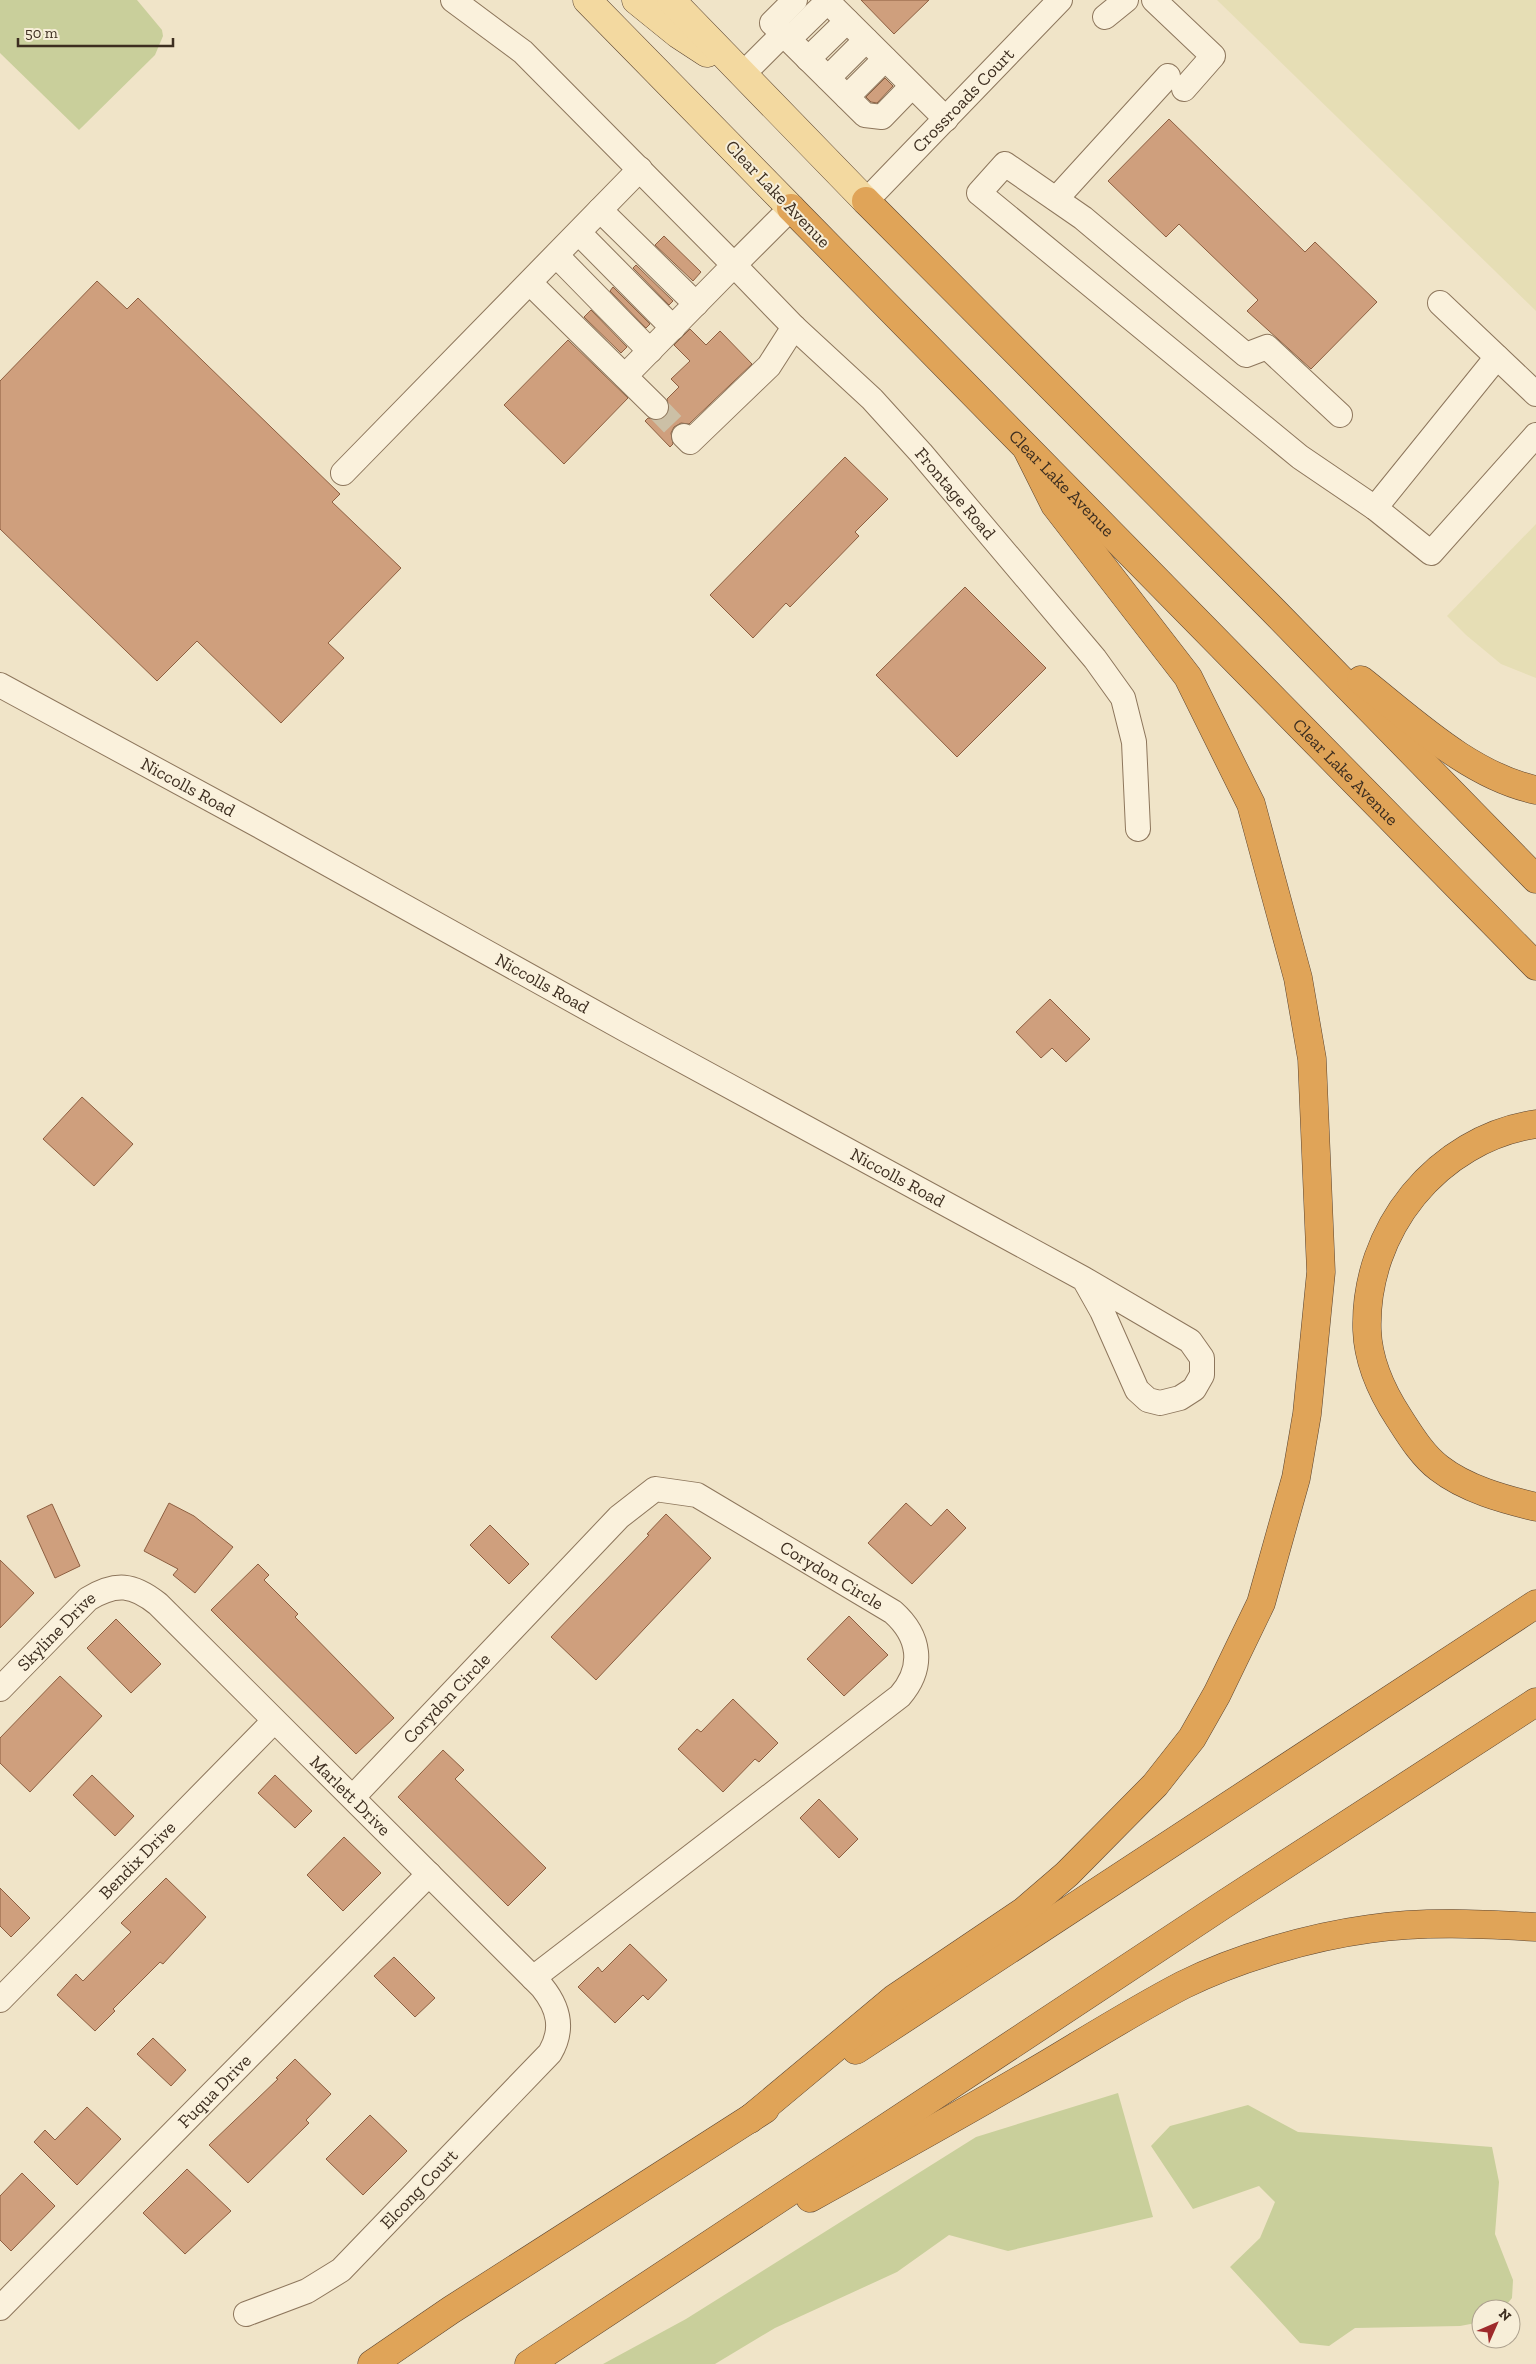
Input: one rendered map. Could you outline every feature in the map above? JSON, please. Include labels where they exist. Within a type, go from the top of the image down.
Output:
[{"type":"highway","points":[[866,201],[1536,879]]},
{"type":"highway","name":"Clear Lake Avenue","points":[[791,208],[1536,966]]},
{"type":"highway","points":[[750,2119],[895,1998],[1024,1912],[1067,1874],[1155,1785],[1192,1738],[1218,1694],[1261,1603],[1296,1478],[1305,1424],[1320,1272],[1312,1060],[1298,978],[1251,804],[1188,677],[1055,505],[1027,449]]},
{"type":"highway","points":[[1268,606],[1441,743],[1477,766],[1526,788],[1536,790]]},
{"type":"highway","points":[[1536,1124],[1515,1128],[1486,1138],[1465,1150],[1419,1187],[1404,1204],[1390,1229],[1378,1259],[1370,1291],[1367,1331],[1375,1370],[1388,1402],[1420,1448],[1438,1468],[1469,1485],[1504,1499],[1536,1507]]},
{"type":"highway","points":[[372,2364],[452,2310],[750,2119],[1536,1604]]},
{"type":"highway","points":[[528,2364],[1215,1911],[1536,1702]]},
{"type":"highway","points":[[630,2298],[999,2091],[1185,1984],[1239,1962],[1276,1950],[1368,1929],[1415,1924],[1463,1922],[1536,1927]]},
{"type":"main road","name":"Clear Lake Avenue","points":[[587,0],[791,208]]},
{"type":"main road","points":[[636,0],[678,34],[706,52],[740,70]]},
{"type":"main road","points":[[671,0],[866,201]]},
{"type":"street","name":"Frontage Road","points":[[453,0],[523,52],[794,327],[872,399],[921,453],[1096,659],[1123,698],[1134,742],[1138,829]]},
{"type":"street","points":[[795,0],[772,23],[865,115],[882,117],[912,86]]},
{"type":"street","name":"Crossroads Court","points":[[866,201],[1060,0]]},
{"type":"street","points":[[1105,17],[1126,0]]},
{"type":"street","points":[[1056,199],[1176,83],[1213,56],[1154,0]]},
{"type":"street","points":[[740,70],[786,37],[827,1],[946,120]]},
{"type":"street","points":[[808,59],[847,21]]},
{"type":"street","points":[[828,78],[866,40]]},
{"type":"street","points":[[847,97],[885,58]]},
{"type":"street","points":[[1340,415],[1267,347],[1246,354],[1083,218],[1006,164],[979,193],[1300,457],[1375,508],[1431,552],[1536,436]]},
{"type":"street","points":[[343,473],[640,169]]},
{"type":"street","points":[[625,376],[791,208]]},
{"type":"street","points":[[600,210],[696,304]]},
{"type":"street","points":[[579,233],[673,328]]},
{"type":"street","points":[[557,256],[650,351]]},
{"type":"street","points":[[530,283],[656,407]]},
{"type":"street","points":[[1440,303],[1536,394]]},
{"type":"street","points":[[684,436],[690,442],[769,366],[794,327]]},
{"type":"street","points":[[1375,508],[1497,357]]},
{"type":"street","name":"Niccolls Road","points":[[0,685],[266,829],[628,1031],[1084,1279],[1190,1341],[1202,1358],[1202,1375],[1194,1389],[1180,1398],[1160,1403],[1148,1400],[1137,1390],[1102,1311],[1084,1279]]},
{"type":"street","name":"Corydon Circle","points":[[353,1797],[619,1517],[655,1489],[697,1495],[893,1612],[905,1622],[914,1638],[916,1665],[909,1686],[900,1696],[533,1978]]},
{"type":"street","name":"Skyline Drive","points":[[0,1688],[88,1599],[100,1592],[120,1586]]},
{"type":"street","name":"Marlett Drive","points":[[120,1586],[144,1593],[158,1604],[274,1721],[353,1797],[533,1978],[550,1997],[556,2009],[560,2026]]},
{"type":"street","name":"Bendix Drive","points":[[0,2000],[274,1721]]},
{"type":"street","name":"Fuqua Drive","points":[[0,2308],[429,1874]]},
{"type":"street","name":"Elcong Court","points":[[246,2314],[307,2291],[341,2270],[540,2065],[554,2045],[560,2026]]},
{"type":"shaded area","points":[[1217,0],[1536,0],[1536,311]]},
{"type":"shaded area","points":[[1536,524],[1536,678],[1501,664],[1466,635],[1447,616]]},
{"type":"green space","points":[[0,0],[137,0],[162,30],[163,36],[155,55],[79,130],[0,53]]},
{"type":"green space","points":[[1118,2093],[1153,2217],[1008,2251],[949,2235],[897,2272],[775,2328],[715,2364],[603,2364],[686,2319],[976,2137]]},
{"type":"green space","points":[[1248,2105],[1298,2132],[1492,2147],[1499,2182],[1495,2234],[1513,2280],[1512,2298],[1471,2299],[1471,2324],[1460,2326],[1355,2328],[1329,2346],[1300,2343],[1230,2267],[1260,2238],[1275,2202],[1259,2186],[1193,2209],[1151,2146],[1170,2126]]},
{"type":"building","points":[[861,0],[929,0],[894,34]]},
{"type":"building","points":[[885,78],[893,86],[877,103],[871,102],[866,97]]},
{"type":"building","points":[[1169,119],[1305,252],[1315,242],[1377,302],[1311,369],[1247,311],[1258,300],[1179,224],[1166,237],[1108,181]]},
{"type":"building","points":[[664,236],[701,272],[693,281],[655,245]]},
{"type":"building","points":[[636,265],[673,301],[669,305],[633,268]]},
{"type":"building","points":[[97,281],[127,309],[138,298],[340,494],[332,502],[401,568],[328,643],[344,658],[281,723],[197,641],[157,681],[0,529],[0,381]]},
{"type":"building","points":[[613,287],[650,324],[646,328],[610,291]]},
{"type":"building","points":[[591,310],[627,347],[621,353],[584,317]]},
{"type":"building","points":[[690,329],[706,345],[720,331],[752,364],[689,424],[681,423],[674,427],[671,433],[673,444],[670,447],[645,421],[648,418],[660,420],[669,411],[667,399],[679,387],[671,379],[690,361],[674,345]]},
{"type":"building","points":[[568,340],[628,398],[564,464],[504,405]]},
{"type":"building","points":[[845,457],[888,499],[855,532],[859,536],[790,607],[786,603],[753,638],[710,595]]},
{"type":"building","points":[[965,587],[1046,668],[957,757],[876,675]]},
{"type":"building","points":[[1050,999],[1090,1039],[1066,1062],[1052,1048],[1041,1058],[1016,1032]]},
{"type":"building","points":[[82,1097],[133,1144],[94,1186],[43,1139]]},
{"type":"building","points":[[169,1503],[194,1516],[233,1547],[195,1593],[173,1575],[178,1569],[144,1551]]},
{"type":"building","points":[[906,1503],[931,1526],[947,1509],[966,1528],[912,1584],[868,1543]]},
{"type":"building","points":[[52,1504],[80,1566],[55,1578],[27,1516]]},
{"type":"building","points":[[666,1514],[711,1558],[596,1680],[551,1637],[649,1535],[647,1534]]},
{"type":"building","points":[[490,1525],[529,1564],[509,1584],[470,1545]]},
{"type":"building","points":[[0,1560],[34,1593],[0,1628]]},
{"type":"building","points":[[258,1564],[269,1575],[264,1580],[298,1614],[295,1617],[394,1718],[356,1754],[211,1610]]},
{"type":"building","points":[[849,1616],[888,1655],[844,1696],[807,1659]]},
{"type":"building","points":[[116,1619],[161,1664],[131,1693],[87,1648]]},
{"type":"building","points":[[60,1676],[102,1716],[30,1792],[0,1763],[0,1738]]},
{"type":"building","points":[[733,1699],[778,1743],[759,1762],[755,1759],[723,1792],[678,1749],[697,1729],[701,1732]]},
{"type":"building","points":[[443,1750],[464,1770],[455,1779],[546,1868],[508,1906],[398,1797]]},
{"type":"building","points":[[92,1775],[134,1816],[115,1836],[73,1795]]},
{"type":"building","points":[[275,1775],[312,1811],[295,1828],[258,1793]]},
{"type":"building","points":[[819,1799],[858,1839],[839,1858],[800,1818]]},
{"type":"building","points":[[344,1837],[381,1873],[343,1911],[307,1875]]},
{"type":"building","points":[[166,1878],[206,1917],[163,1964],[160,1962],[113,2009],[115,2011],[95,2031],[57,1995],[76,1974],[83,1981],[131,1932],[121,1923]]},
{"type":"building","points":[[0,1888],[30,1918],[11,1937],[0,1926]]},
{"type":"building","points":[[630,1944],[667,1980],[648,2000],[643,1995],[615,2023],[578,1987],[598,1967],[602,1972]]},
{"type":"building","points":[[394,1957],[435,1998],[415,2017],[374,1976]]},
{"type":"building","points":[[153,2038],[186,2070],[171,2086],[137,2054]]},
{"type":"building","points":[[295,2059],[331,2094],[306,2120],[309,2123],[248,2183],[209,2145],[278,2079],[276,2078]]},
{"type":"building","points":[[87,2107],[121,2139],[77,2185],[34,2142],[45,2130],[55,2140]]},
{"type":"building","points":[[370,2115],[407,2151],[363,2195],[326,2159]]},
{"type":"building","points":[[187,2169],[231,2211],[185,2254],[143,2213]]},
{"type":"building","points":[[22,2173],[55,2206],[11,2251],[0,2240],[0,2196]]},
{"type":"tunnel","points":[[656,407],[684,436]]}]
